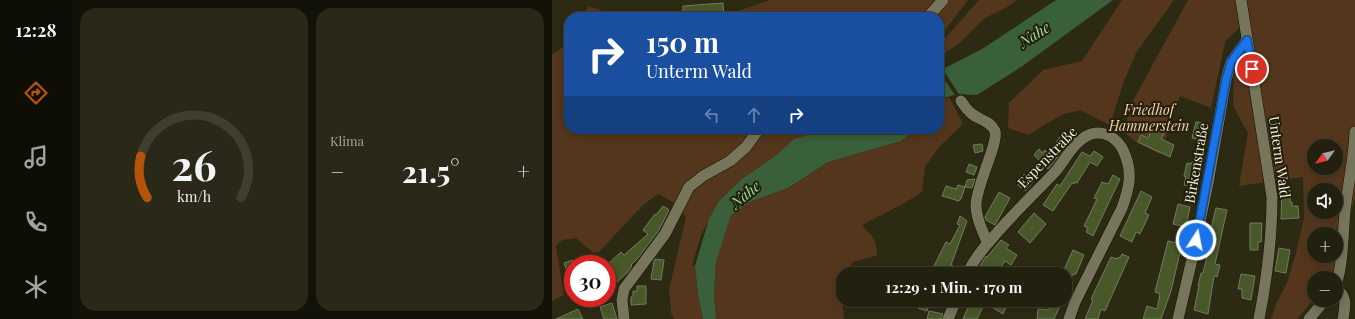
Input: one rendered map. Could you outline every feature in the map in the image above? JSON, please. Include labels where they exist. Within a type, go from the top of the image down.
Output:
[{"type":"street","points":[[932,12],[943,0]]},
{"type":"street","name":"Unterm Wald","points":[[1241,0],[1272,197],[1272,224],[1267,275],[1259,319]]},
{"type":"street","name":"Birkenstraße","points":[[1178,319],[1194,255],[1226,80],[1231,62],[1247,40]]},
{"type":"street","points":[[961,101],[971,114],[986,121],[990,125],[996,138],[980,184],[976,206],[980,225],[988,243]]},
{"type":"street","name":"Espenstraße","points":[[971,267],[977,256],[1011,216],[1054,173],[1083,138],[1090,134],[1099,132],[1108,134],[1122,147],[1127,157],[1130,171],[1128,192],[1122,208],[1069,319]]},
{"type":"street","points":[[1339,271],[1345,209],[1351,173],[1355,132]]},
{"type":"street","points":[[624,319],[622,300],[624,289],[665,234],[689,187],[703,176],[730,162],[746,147],[755,134]]},
{"type":"street","points":[[1343,294],[1345,297],[1343,319]]},
{"type":"street","points":[[948,319],[953,307]]},
{"type":"street","points":[[1309,319],[1319,307]]},
{"type":"green space","points":[[770,0],[968,0],[944,31],[944,12],[737,12]]},
{"type":"green space","points":[[979,0],[1017,0],[985,18],[960,43],[944,53],[944,41]]},
{"type":"green space","points":[[1122,0],[1174,0],[1136,53],[1124,81],[1110,125],[1080,110],[1061,115],[1028,135],[1008,128],[1009,103],[1043,70],[1082,61]]},
{"type":"green space","name":"Friedhof Hammerstein","points":[[1188,0],[1355,0],[1355,198],[1351,211],[1345,267],[1333,271],[1307,271],[1307,307],[1297,319],[1271,319],[1277,302],[1287,283],[1304,218],[1303,177],[1239,186],[1248,133],[1233,106],[1234,70],[1247,62],[1240,27],[1225,42],[1211,108],[1180,96],[1160,154],[1136,142],[1126,134],[1128,110]]},
{"type":"green space","points":[[588,6],[605,12],[585,12]]},
{"type":"green space","points":[[564,45],[564,134],[820,134],[773,159],[721,198],[701,235],[692,266],[695,266],[698,294],[703,319],[674,319],[671,313],[669,289],[686,218],[681,210],[671,201],[658,194],[643,205],[599,252],[593,253],[576,238],[562,240],[556,246],[564,295],[552,301],[552,54]]},
{"type":"green space","points":[[949,97],[963,124],[938,148],[925,167],[922,192],[905,203],[862,225],[873,238],[877,255],[853,262],[850,267],[836,267],[836,307],[843,307],[844,319],[716,319],[714,294],[716,261],[731,215],[750,202],[788,188],[828,162],[901,141],[910,134],[944,134],[944,100]]},
{"type":"water","name":"Nahe","points":[[1056,0],[1113,0],[1021,67],[977,95],[958,94],[944,98],[944,68],[982,49]]},
{"type":"water","name":"Nahe","points":[[812,134],[910,134],[901,141],[828,162],[788,188],[750,202],[731,215],[716,262],[714,294],[716,319],[703,319],[698,294],[695,266],[709,219],[719,201],[742,179],[777,155],[794,139]]},
{"type":"pier","points":[[944,71],[960,96],[956,97],[944,79]]},
{"type":"building","points":[[723,3],[724,12],[683,12],[683,6]]},
{"type":"building","points":[[1196,122],[1205,123],[1204,129],[1207,129],[1204,141],[1192,138]]},
{"type":"building","points":[[1153,127],[1164,133],[1161,139],[1174,145],[1170,157],[1138,142],[1141,135],[1148,138]]},
{"type":"building","points":[[1063,132],[1073,138],[1048,169],[1034,155],[1039,149],[1042,153],[1045,150],[1049,154]]},
{"type":"building","points":[[982,144],[983,151],[975,153],[973,145]]},
{"type":"building","points":[[1094,151],[1103,157],[1097,166],[1090,162],[1077,183],[1072,183],[1053,211],[1043,205],[1057,184],[1060,186],[1082,152],[1090,156]]},
{"type":"building","points":[[1192,162],[1200,164],[1196,179],[1194,179],[1192,186],[1184,185],[1186,177],[1184,176],[1187,163],[1191,164]]},
{"type":"building","points":[[969,164],[977,167],[974,175],[966,172]]},
{"type":"building","points":[[1024,174],[1034,181],[1025,191],[1018,185],[1018,182]]},
{"type":"building","points":[[1113,175],[1120,179],[1093,236],[1086,232],[1088,228],[1084,226],[1097,199],[1094,198],[1102,182],[1108,184]]},
{"type":"building","points":[[975,179],[972,188],[965,187],[967,180]]},
{"type":"building","points":[[958,185],[965,187],[959,201],[942,196],[946,186],[956,189]]},
{"type":"building","points":[[1282,187],[1290,187],[1290,202],[1292,202],[1292,206],[1298,206],[1299,218],[1281,219]]},
{"type":"building","points":[[1141,191],[1152,197],[1145,213],[1149,215],[1140,234],[1136,232],[1132,242],[1120,236]]},
{"type":"building","points":[[999,192],[1010,198],[995,225],[986,220],[985,217]]},
{"type":"building","points":[[1178,204],[1190,207],[1186,227],[1173,224]]},
{"type":"building","points":[[663,206],[669,210],[659,230],[631,265],[632,266],[627,273],[617,282],[616,257],[621,252],[624,255],[648,234],[643,230],[655,214],[656,215]]},
{"type":"building","points":[[1216,208],[1227,210],[1215,264],[1220,265],[1217,277],[1214,276],[1208,314],[1194,310],[1201,273],[1203,273],[1207,257],[1204,257]]},
{"type":"building","points":[[1034,213],[1046,224],[1030,243],[1018,232]]},
{"type":"building","points":[[960,216],[967,221],[951,265],[952,267],[934,266],[946,242],[950,244],[960,225],[957,224]]},
{"type":"building","points":[[1250,223],[1262,223],[1261,242],[1258,242],[1258,250],[1250,250]]},
{"type":"building","points":[[1001,240],[1009,245],[1006,248],[1017,255],[1011,265],[1005,261],[1001,267],[979,267],[986,256],[987,257]]},
{"type":"building","points":[[1168,241],[1182,244],[1171,291],[1161,319],[1143,319],[1147,306],[1157,309],[1160,294],[1155,292]]},
{"type":"building","points":[[1279,248],[1290,250],[1286,273],[1275,271]]},
{"type":"building","points":[[1073,250],[1084,255],[1076,274],[1073,274],[1072,276],[1072,267],[1065,267]]},
{"type":"building","points":[[1122,254],[1129,257],[1105,311],[1101,309],[1098,319],[1085,319],[1093,300],[1091,299],[1111,257],[1117,259],[1118,257],[1120,258]]},
{"type":"building","points":[[655,259],[664,260],[661,280],[651,279]]},
{"type":"building","points":[[1241,274],[1255,276],[1251,300],[1242,298],[1242,289],[1238,289]]},
{"type":"building","points":[[637,286],[646,286],[646,304],[631,305],[631,297],[633,296],[633,291],[637,291]]},
{"type":"building","points":[[600,307],[613,307],[617,319],[604,319]]},
{"type":"building","points":[[918,307],[928,307],[927,311]]},
{"type":"building","points":[[968,307],[983,307],[977,319],[963,319]]},
{"type":"building","points":[[992,307],[1006,307],[1003,314]]},
{"type":"building","points":[[1050,307],[1060,307],[1054,319],[1037,319],[1038,309],[1049,310]]},
{"type":"building","points":[[578,309],[583,319],[556,319]]},
{"type":"building","points":[[929,311],[943,314],[941,319],[927,319]]},
{"type":"route","points":[[1196,240],[1208,183],[1226,80],[1231,62],[1247,40],[1252,69]]}]
